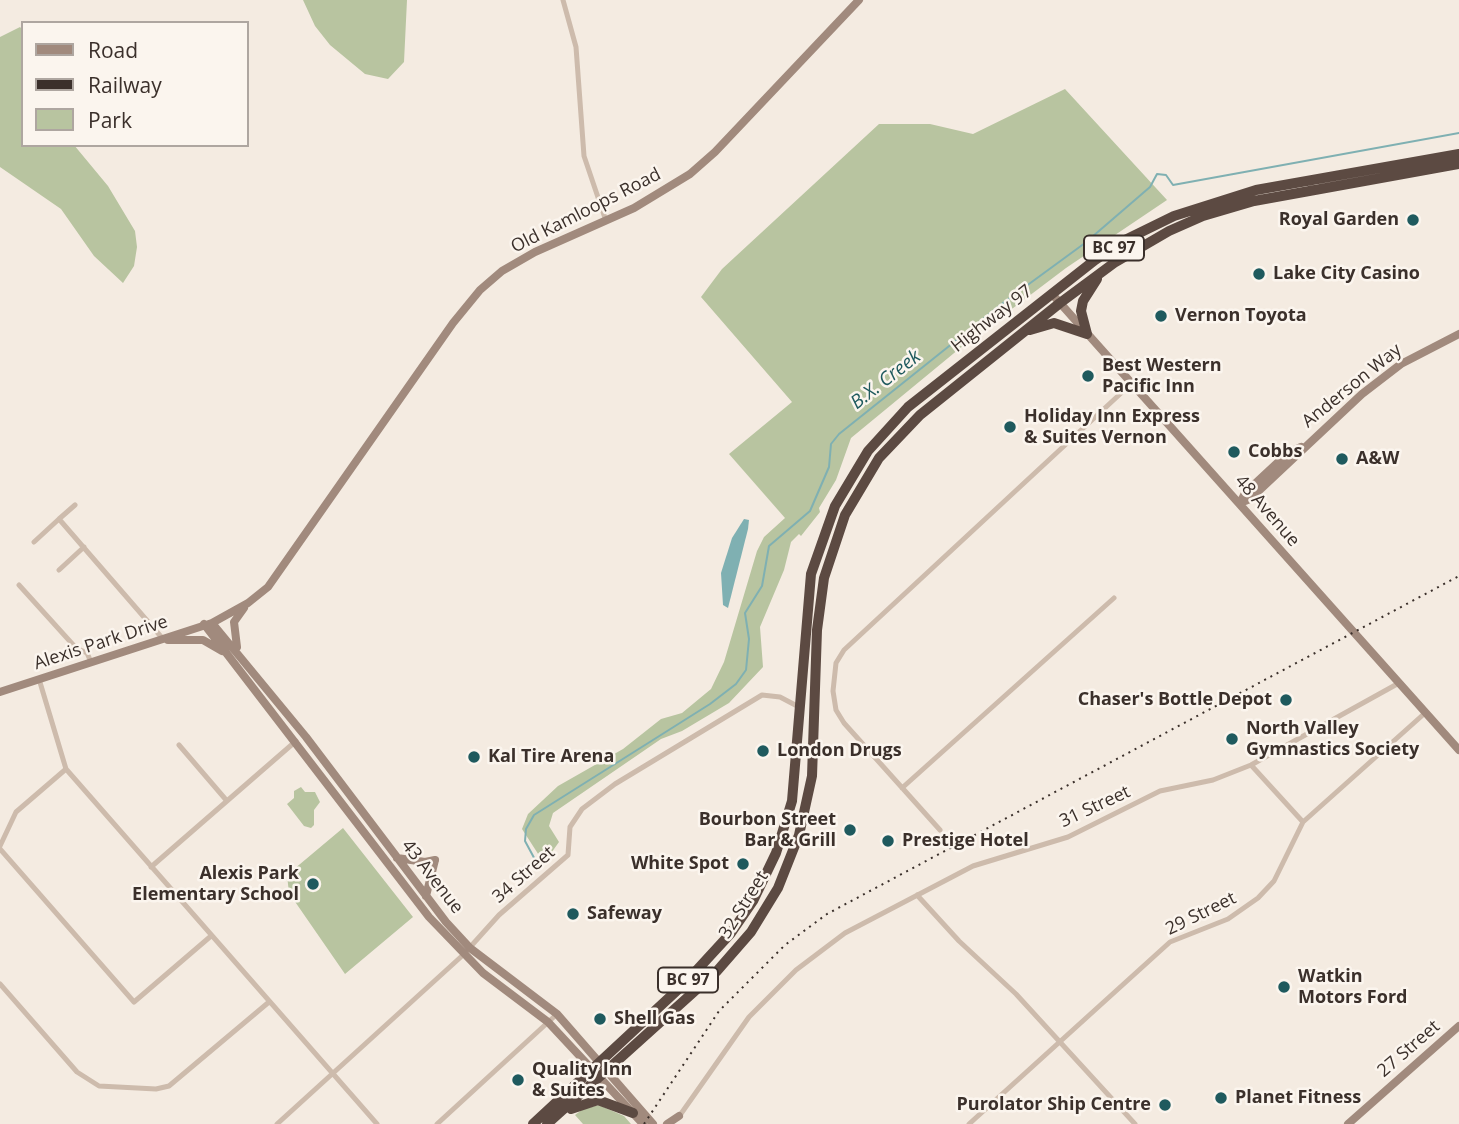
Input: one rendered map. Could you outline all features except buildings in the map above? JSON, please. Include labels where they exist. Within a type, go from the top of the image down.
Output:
[{"type":"highway","name":"BC 97","points":[[1419,166],[1459,154]]},
{"type":"highway","name":"BC 97","points":[[1419,166],[1459,164]]},
{"type":"highway","name":"Highway 97","points":[[814,753],[817,630],[824,578],[845,515],[878,458],[919,415],[1106,268],[1169,231],[1203,216],[1299,191],[1419,166]]},
{"type":"highway","name":"Highway 97","points":[[792,801],[804,628],[811,575],[835,506],[862,462],[908,407],[1125,240],[1174,216],[1256,190],[1419,166]]},
{"type":"highway","points":[[1087,334],[1081,311],[1083,301],[1106,268]]},
{"type":"highway","points":[[1019,335],[1054,323],[1087,334]]},
{"type":"highway","name":"32 Street","points":[[533,1124],[717,971],[751,932],[766,909],[799,835],[807,808],[814,753]]},
{"type":"highway","name":"32 Street","points":[[552,1120],[711,956],[753,901],[776,853],[792,801]]},
{"type":"highway","points":[[552,1120],[590,1100],[609,1102],[633,1113]]},
{"type":"street","points":[[563,0],[576,47],[584,156],[606,221]]},
{"type":"street","name":"Old Kamloops Road","points":[[208,624],[248,603],[268,587],[453,323],[480,290],[502,271],[535,251],[606,221],[663,192],[706,159],[859,0]]},
{"type":"street","name":"48 Avenue","points":[[1052,294],[1459,750]]},
{"type":"street","name":"Anderson Way","points":[[1240,503],[1252,498],[1294,459],[1303,446],[1401,364],[1459,334]]},
{"type":"street","points":[[940,830],[844,723],[836,710],[833,691],[836,663],[844,650],[884,612],[1133,382]]},
{"type":"street","points":[[34,542],[75,505]]},
{"type":"street","points":[[59,519],[159,640],[203,640],[226,653]]},
{"type":"street","points":[[59,570],[84,547]]},
{"type":"street","points":[[19,585],[76,648],[88,653],[91,662]]},
{"type":"street","points":[[902,788],[1114,598]]},
{"type":"street","points":[[239,653],[234,641],[234,622],[248,603]]},
{"type":"street","name":"Alexis Park Drive","points":[[0,692],[208,624]]},
{"type":"street","name":"43 Avenue","points":[[208,624],[226,653],[423,908],[600,1070],[649,1123]]},
{"type":"street","name":"43 Avenue","points":[[208,624],[239,653],[467,951],[557,1014],[633,1113],[649,1123]]},
{"type":"street","points":[[39,680],[66,769],[377,1124]]},
{"type":"street","name":"31 Street","points":[[676,1120],[749,1017],[796,970],[845,933],[973,866],[1068,836],[1160,791],[1213,780],[1251,765],[1399,683]]},
{"type":"street","name":"34 Street","points":[[277,1124],[467,951],[499,915],[569,855],[570,827],[582,809],[615,783],[762,695],[780,697],[800,707]]},
{"type":"street","name":"29 Street","points":[[969,1124],[1170,942],[1228,919],[1258,898],[1274,881],[1303,822],[1426,713]]},
{"type":"street","points":[[151,867],[296,741]]},
{"type":"street","points":[[179,745],[227,801]]},
{"type":"street","points":[[1251,765],[1303,822]]},
{"type":"street","points":[[66,769],[16,812],[0,847],[134,1002],[211,936]]},
{"type":"street","points":[[397,858],[425,862],[435,860],[426,896]]},
{"type":"street","points":[[917,894],[959,941],[1060,1041],[1135,1124]]},
{"type":"street","points":[[753,901],[766,909]]},
{"type":"street","points":[[0,984],[87,1080],[99,1086],[169,1086],[268,1002]]},
{"type":"street","points":[[437,1124],[557,1014]]},
{"type":"street","name":"27 Street","points":[[1348,1124],[1459,1026]]},
{"type":"street","points":[[649,1123],[665,1124],[676,1120]]},
{"type":"green space","points":[[303,0],[407,0],[404,62],[388,79],[365,74],[330,45],[315,26]]},
{"type":"green space","points":[[21,28],[21,147],[76,147],[108,186],[135,231],[137,247],[134,266],[123,283],[94,256],[61,209],[0,167],[0,37]]},
{"type":"green space","points":[[1065,89],[1167,200],[1066,268],[959,349],[851,438],[836,480],[819,508],[820,512],[801,536],[799,534],[791,542],[784,570],[760,627],[763,667],[729,703],[682,731],[661,739],[553,813],[549,826],[559,842],[544,863],[522,829],[528,814],[558,786],[623,749],[661,719],[682,713],[711,689],[724,662],[757,551],[764,537],[785,518],[729,454],[792,402],[701,297],[722,269],[879,124],[930,124],[973,134]]},
{"type":"green space","points":[[301,787],[305,792],[315,792],[320,802],[314,810],[314,825],[311,828],[304,826],[287,804],[294,798],[294,791]]},
{"type":"green space","points":[[343,828],[413,917],[345,974],[289,893],[287,875]]},
{"type":"green space","points":[[599,1105],[624,1116],[631,1124],[583,1124],[575,1115],[583,1109]]},
{"type":"water","points":[[744,519],[749,520],[748,529],[728,608],[723,605],[721,573],[732,538]]},
{"type":"waterway","name":"B.X. Creek","points":[[539,867],[525,841],[526,829],[534,815],[710,704],[736,684],[746,670],[749,639],[745,613],[762,586],[769,546],[810,511],[829,467],[831,444],[839,434],[1003,303],[1085,243],[1150,187],[1157,174],[1166,175],[1173,185],[1459,133]]},
{"type":"railway","points":[[644,1124],[719,1011],[785,945],[827,914],[1459,576]]},
{"type":"place","name":"Royal Garden","points":[[1413,220]]},
{"type":"place","name":"Lake City Casino","points":[[1259,274]]},
{"type":"place","name":"Vernon Toyota","points":[[1161,316]]},
{"type":"place","name":"Best Western Pacific Inn","points":[[1088,376]]},
{"type":"place","name":"Holiday Inn Express & Suites Vernon","points":[[1010,427]]},
{"type":"place","name":"Cobbs","points":[[1234,452]]},
{"type":"place","name":"A&W","points":[[1342,459]]},
{"type":"place","name":"Chaser's Bottle Depot","points":[[1286,700]]},
{"type":"place","name":"North Valley Gymnastics Society","points":[[1232,739]]},
{"type":"place","name":"London Drugs","points":[[763,751]]},
{"type":"place","name":"Kal Tire Arena","points":[[474,757]]},
{"type":"place","name":"Bourbon Street Bar & Grill","points":[[850,830]]},
{"type":"place","name":"Prestige Hotel","points":[[888,841]]},
{"type":"place","name":"White Spot","points":[[743,864]]},
{"type":"place","name":"Alexis Park Elementary School","points":[[313,884]]},
{"type":"place","name":"Safeway","points":[[573,914]]},
{"type":"place","name":"Watkin Motors Ford","points":[[1284,987]]},
{"type":"place","name":"Shell Gas","points":[[600,1019]]},
{"type":"place","name":"Quality Inn & Suites","points":[[518,1080]]},
{"type":"place","name":"Planet Fitness","points":[[1221,1098]]},
{"type":"place","name":"Purolator Ship Centre","points":[[1165,1105]]}]
